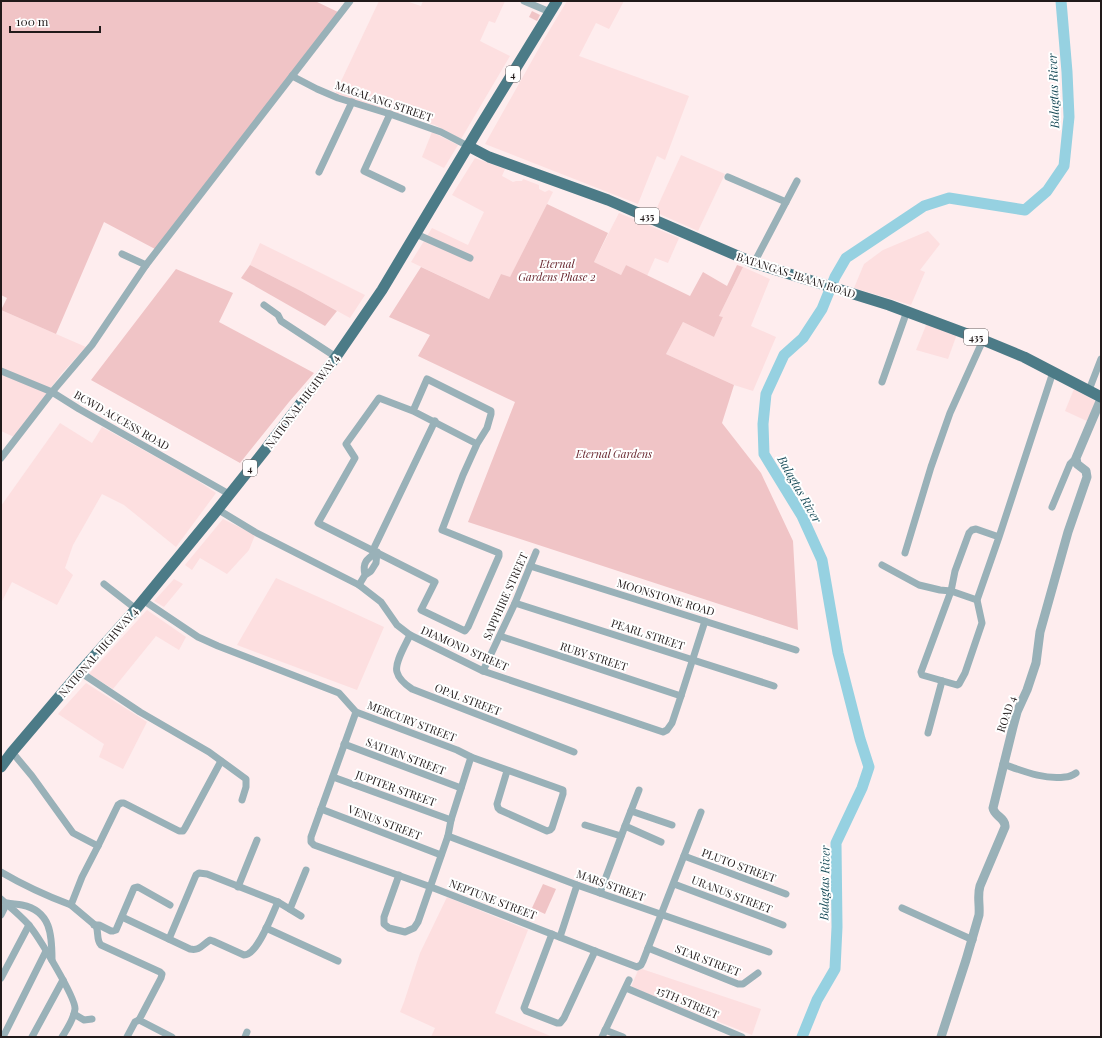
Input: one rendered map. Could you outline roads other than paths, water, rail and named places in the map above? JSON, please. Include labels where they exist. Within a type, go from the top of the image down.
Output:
[{"type":"main road","name":"NATIONAL HIGHWAY 4","points":[[1,767],[217,509],[336,357],[382,290],[557,1]]},
{"type":"main road","name":"BATANGAS-IBAAN ROAD","points":[[468,146],[489,157],[608,200],[754,263],[907,311],[983,340],[1024,357],[1089,390],[1101,398]]},
{"type":"street","points":[[1,458],[52,392],[92,345],[146,265],[350,1]]},
{"type":"street","points":[[524,1],[550,12]]},
{"type":"street","name":"MAGALANG STREET","points":[[292,76],[317,89],[441,132],[468,146]]},
{"type":"street","points":[[319,172],[352,102]]},
{"type":"street","points":[[390,114],[364,171],[402,189]]},
{"type":"street","points":[[728,178],[786,202]]},
{"type":"street","points":[[754,263],[797,181]]},
{"type":"street","points":[[416,234],[470,258]]},
{"type":"street","points":[[122,254],[146,265]]},
{"type":"street","points":[[264,305],[278,315],[282,321],[336,357]]},
{"type":"street","points":[[882,382],[907,311]]},
{"type":"street","points":[[905,553],[930,467],[950,412],[983,340]]},
{"type":"street","points":[[1089,390],[1101,360]]},
{"type":"street","name":"BCWD ACCESS ROAD","points":[[1,371],[52,392],[79,409],[229,494]]},
{"type":"street","points":[[1000,537],[976,529],[969,533],[955,572],[951,591],[921,672],[922,675],[957,685],[965,673],[982,623],[977,600],[1000,537],[1053,372]]},
{"type":"street","points":[[413,411],[427,379],[491,411],[487,428],[463,475],[442,530],[498,551],[500,554],[465,631],[421,610],[435,582],[318,523],[355,458],[346,444],[379,398],[435,421],[478,444]]},
{"type":"street","points":[[1052,507],[1068,468],[1076,458],[1101,398]]},
{"type":"street","points":[[359,585],[365,575],[371,571],[376,563],[375,551],[435,421]]},
{"type":"street","name":"ROAD 4","points":[[940,1037],[973,940],[980,910],[978,892],[1005,827],[1004,821],[994,813],[993,810],[1018,712],[1036,663],[1040,632],[1068,532],[1087,478],[1086,471],[1077,464],[1076,458]]},
{"type":"street","name":"DIAMOND STREET","points":[[217,509],[255,532],[359,585],[381,602],[397,625],[410,635],[483,671],[663,732],[667,730],[672,723],[705,621]]},
{"type":"street","name":"SAPPHIRE STREET","points":[[483,671],[515,603],[536,552]]},
{"type":"street","points":[[882,565],[919,585],[951,591],[977,600]]},
{"type":"street","name":"MOONSTONE ROAD","points":[[530,566],[796,650]]},
{"type":"street","name":"MERCURY STREET","points":[[104,584],[198,637],[339,693],[356,712],[457,750],[507,771],[563,790],[552,828],[550,830],[547,831],[498,808],[497,804],[507,771]]},
{"type":"street","name":"PEARL STREET","points":[[515,603],[774,686]]},
{"type":"street","name":"OPAL STREET","points":[[410,635],[397,664],[397,672],[402,682],[412,689],[574,752]]},
{"type":"street","name":"RUBY STREET","points":[[500,636],[681,696]]},
{"type":"street","points":[[80,672],[140,712],[209,752],[246,779],[246,787],[242,800]]},
{"type":"street","points":[[928,733],[942,681]]},
{"type":"street","name":"NEPTUNE STREET","points":[[356,712],[312,837],[312,842],[314,845],[431,887],[637,967],[641,965],[662,915],[701,812]]},
{"type":"street","name":"SATURN STREET","points":[[344,744],[460,788]]},
{"type":"street","points":[[12,752],[32,776],[72,833],[98,846]]},
{"type":"street","points":[[399,875],[384,917],[384,924],[389,928],[405,932],[414,928],[418,922],[448,836],[460,788],[471,757]]},
{"type":"street","points":[[71,905],[82,877],[118,805],[121,802],[179,831],[183,831],[221,761]]},
{"type":"street","points":[[1004,764],[1033,774],[1052,778],[1065,777],[1076,773]]},
{"type":"street","name":"JUPITER STREET","points":[[333,777],[451,820]]},
{"type":"street","points":[[600,893],[639,790]]},
{"type":"street","name":"VENUS STREET","points":[[321,809],[441,855]]},
{"type":"street","points":[[631,812],[672,825]]},
{"type":"street","points":[[585,825],[621,836]]},
{"type":"street","points":[[625,826],[662,842]]},
{"type":"street","name":"MARS STREET","points":[[448,836],[577,885],[769,952]]},
{"type":"street","points":[[238,887],[257,840]]},
{"type":"street","name":"PLUTO STREET","points":[[684,856],[786,894]]},
{"type":"street","points":[[290,909],[306,870]]},
{"type":"street","points":[[1,872],[56,900],[71,905],[97,928],[98,940],[101,945],[162,974],[162,978],[139,1020],[135,1022],[127,1037]]},
{"type":"street","points":[[169,939],[196,875],[199,873],[278,902],[301,916]]},
{"type":"street","name":"URANUS STREET","points":[[674,884],[783,925]]},
{"type":"street","points":[[560,937],[577,885]]},
{"type":"street","points":[[94,925],[99,925],[113,931],[116,930],[134,888],[136,887],[170,905]]},
{"type":"street","points":[[1,915],[4,901]]},
{"type":"street","points":[[4,901],[29,925],[63,980],[75,1007],[74,1014],[62,1037]]},
{"type":"street","points":[[4,901],[34,909],[44,917],[49,926],[51,936],[52,962]]},
{"type":"street","points":[[122,917],[190,949],[196,950],[210,940],[247,955],[257,946],[278,902]]},
{"type":"street","points":[[902,908],[973,940]]},
{"type":"street","points":[[1,978],[29,925]]},
{"type":"street","points":[[266,928],[338,961]]},
{"type":"street","points":[[552,934],[524,1008],[526,1011],[560,1023],[564,1018],[595,951]]},
{"type":"street","name":"STAR STREET","points":[[648,948],[738,984],[742,984],[758,973]]},
{"type":"street","points":[[3,1037],[46,951]]},
{"type":"street","points":[[32,1037],[63,980]]},
{"type":"street","name":"15TH STREET","points":[[605,1030],[627,984],[741,1037]]},
{"type":"street","points":[[74,1014],[84,1020],[92,1019]]},
{"type":"street","points":[[139,1020],[172,1037]]},
{"type":"street","points":[[602,1037],[605,1030],[623,1037]]},
{"type":"waterway","name":"Balagtas River","points":[[802,1037],[817,1000],[835,969],[837,927],[836,843],[862,788],[869,767],[860,739],[838,653],[822,560],[802,516],[764,454],[763,424],[766,394],[784,355],[803,338],[822,309],[835,277],[846,258],[924,206],[949,198],[1025,210],[1047,191],[1064,166],[1069,117],[1061,1]]},
{"type":"park label","name":"Eternal Gardens Phase 2","points":[[557,269]]},
{"type":"park label","name":"Eternal Gardens","points":[[614,453]]}]
